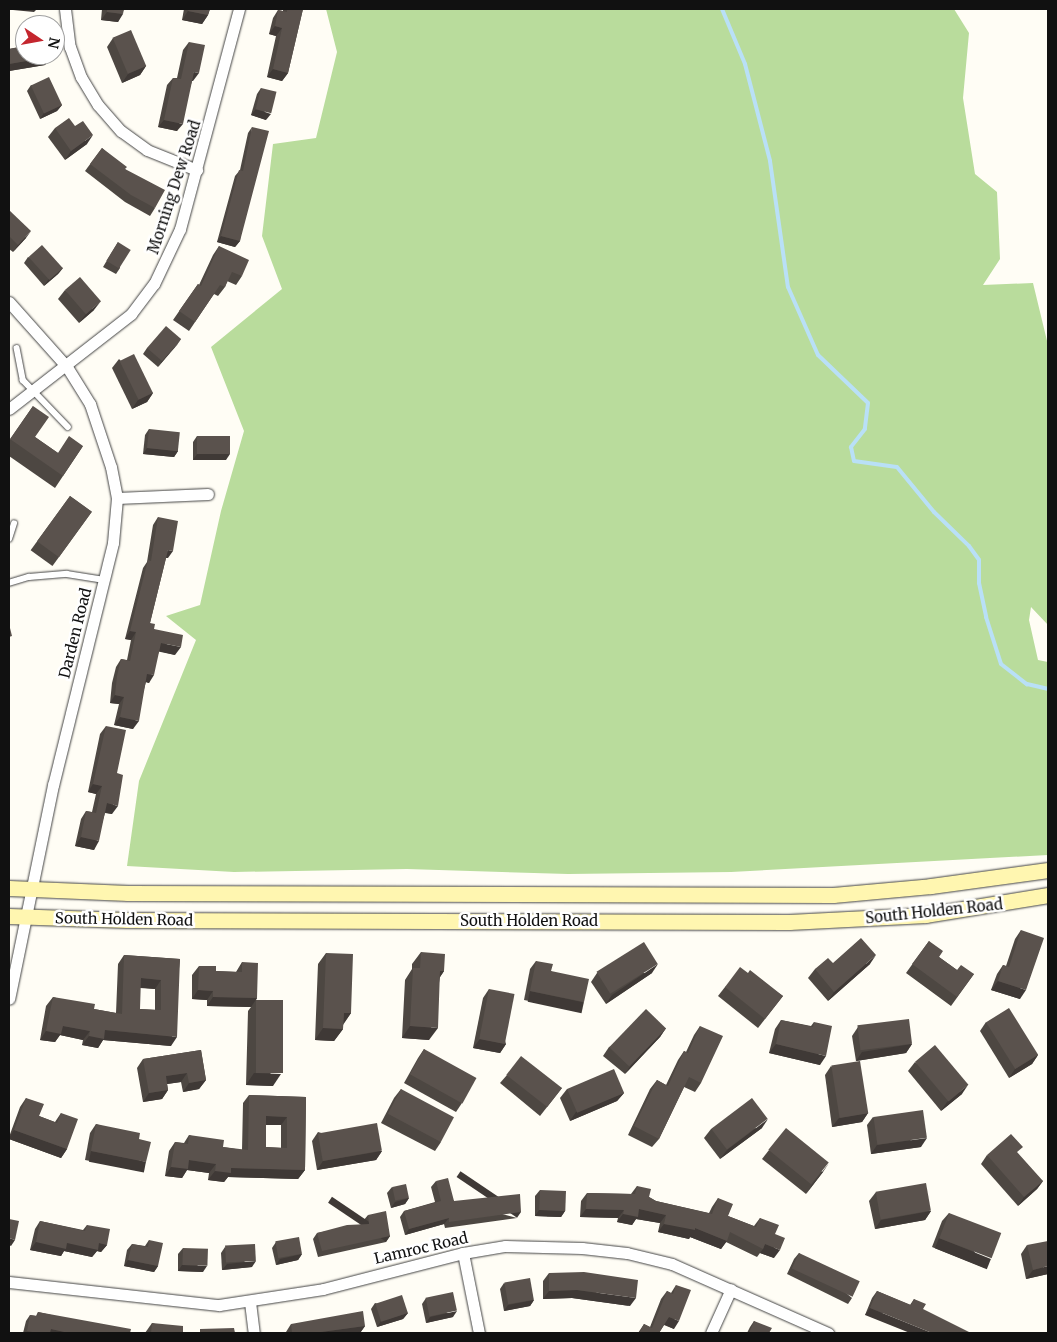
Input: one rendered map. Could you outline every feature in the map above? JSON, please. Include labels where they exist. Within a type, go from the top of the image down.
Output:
[{"type":"main road","name":"South Holden Road","points":[[9,888],[32,890],[833,895],[941,885],[1048,870]]},
{"type":"main road","name":"South Holden Road","points":[[16,917],[789,922],[926,915],[1048,895]]},
{"type":"street","points":[[65,9],[70,47],[81,77],[98,105],[121,131],[147,150],[197,170]]},
{"type":"street","name":"Morning Dew Road","points":[[9,408],[67,366],[131,314],[154,284],[180,229],[239,9]]},
{"type":"street","name":"Darden Road","points":[[9,302],[67,366],[90,404],[111,467],[117,498],[112,544],[54,785],[32,890],[16,917],[9,999]]},
{"type":"street","points":[[117,498],[208,494]]},
{"type":"street","name":"Lamroc Road","points":[[9,1282],[187,1304],[250,1302],[323,1289],[463,1253],[505,1246],[544,1246],[627,1253],[672,1264],[828,1333]]},
{"type":"street","points":[[463,1253],[479,1333]]},
{"type":"street","points":[[712,1333],[731,1289]]},
{"type":"street","points":[[250,1302],[254,1333]]},
{"type":"lane","points":[[17,348],[23,380],[68,427]]},
{"type":"lane","points":[[9,539],[14,524]]},
{"type":"lane","points":[[9,583],[29,577],[67,574],[104,580]]},
{"type":"green space","points":[[326,9],[954,9],[969,33],[963,98],[975,174],[997,192],[1000,259],[983,285],[1033,283],[1048,345],[1048,625],[1031,607],[1029,620],[1038,660],[1048,662],[1048,855],[731,872],[568,874],[407,869],[234,872],[127,866],[139,781],[196,640],[166,616],[200,605],[221,511],[244,431],[211,347],[282,289],[262,236],[273,144],[316,138],[337,52]]},
{"type":"building","points":[[107,9],[124,9],[123,14],[107,12]]},
{"type":"building","points":[[189,9],[210,9],[208,15],[188,11]]},
{"type":"building","points":[[287,9],[303,9],[288,73],[273,69],[282,28],[275,26],[278,10],[287,12]]},
{"type":"building","points":[[131,30],[146,66],[128,74],[113,38]]},
{"type":"building","points":[[189,42],[205,45],[199,73],[194,72],[183,124],[164,120],[173,78],[181,79]]},
{"type":"building","points":[[15,48],[15,63],[9,64],[9,49]]},
{"type":"building","points":[[49,77],[62,105],[44,114],[31,85]]},
{"type":"building","points":[[261,88],[277,92],[271,113],[256,109]]},
{"type":"building","points":[[69,118],[75,126],[83,121],[93,135],[71,151],[55,128]]},
{"type":"building","points":[[252,127],[269,131],[240,241],[221,236],[239,170],[243,171]]},
{"type":"building","points":[[102,148],[127,167],[125,169],[165,190],[155,208],[131,195],[90,164]]},
{"type":"building","points":[[9,210],[31,231],[18,245],[9,236]]},
{"type":"building","points":[[118,242],[131,250],[119,269],[106,261]]},
{"type":"building","points":[[42,245],[63,268],[49,280],[29,257]]},
{"type":"building","points":[[219,246],[249,260],[242,276],[232,272],[225,287],[220,285],[195,322],[179,311],[198,284],[201,286]]},
{"type":"building","points":[[80,277],[101,301],[86,314],[65,290]]},
{"type":"building","points":[[166,326],[181,339],[162,361],[147,348]]},
{"type":"building","points":[[134,354],[153,393],[138,400],[120,361]]},
{"type":"building","points":[[33,406],[49,417],[35,437],[58,453],[69,436],[83,446],[63,476],[10,439]]},
{"type":"building","points":[[149,429],[180,432],[178,451],[147,448]]},
{"type":"building","points":[[197,436],[230,436],[230,454],[197,454]]},
{"type":"building","points":[[70,496],[92,512],[59,557],[37,541]]},
{"type":"building","points":[[158,517],[178,521],[173,551],[168,550],[150,623],[155,624],[154,629],[183,635],[181,647],[161,643],[154,675],[147,674],[139,721],[120,717],[124,697],[115,695],[121,659],[130,661],[136,632],[130,631],[148,560],[151,561]]},
{"type":"building","points":[[9,624],[12,636],[9,637]]},
{"type":"building","points":[[106,726],[126,730],[117,773],[123,775],[118,806],[107,803],[99,841],[81,837],[86,811],[96,813],[102,786],[93,784]]},
{"type":"building","points":[[1021,930],[1044,938],[1026,990],[998,981],[1003,965],[1009,967]]},
{"type":"building","points":[[861,938],[876,955],[834,992],[815,969],[828,958],[833,963]]},
{"type":"building","points":[[929,941],[943,951],[939,957],[957,970],[961,965],[974,974],[957,997],[912,964]]},
{"type":"building","points":[[644,942],[658,964],[610,994],[597,972]]},
{"type":"building","points":[[421,952],[445,954],[444,971],[440,971],[438,1028],[410,1026],[413,968],[420,968]]},
{"type":"building","points":[[326,953],[353,954],[351,1013],[344,1013],[343,1029],[323,1028]]},
{"type":"building","points":[[124,955],[180,959],[177,1037],[105,1030],[104,1039],[89,1036],[90,1031],[63,1026],[61,1034],[46,1031],[53,997],[95,1004],[94,1009],[122,1014]],"holes":[[[141,978],[161,980],[161,1010],[140,1009]]]},
{"type":"building","points":[[536,961],[553,964],[551,971],[589,979],[584,1002],[530,991]]},
{"type":"building","points":[[242,962],[258,963],[257,998],[213,997],[213,991],[198,990],[199,966],[216,966],[216,971],[242,972]]},
{"type":"building","points":[[740,967],[748,973],[750,970],[783,996],[765,1019],[725,987]]},
{"type":"building","points":[[489,989],[515,994],[505,1044],[479,1039]]},
{"type":"building","points":[[256,1000],[283,1000],[283,1073],[256,1073]]},
{"type":"building","points":[[1009,1008],[1038,1055],[1015,1069],[986,1022]]},
{"type":"building","points":[[646,1009],[666,1028],[629,1067],[609,1047]]},
{"type":"building","points":[[909,1019],[912,1044],[860,1050],[857,1025]]},
{"type":"building","points":[[781,1020],[813,1027],[814,1022],[832,1026],[826,1056],[776,1044]]},
{"type":"building","points":[[700,1026],[723,1036],[701,1083],[689,1077],[659,1139],[634,1126],[657,1080],[668,1086],[684,1051],[688,1053]]},
{"type":"building","points":[[935,1045],[968,1085],[949,1102],[915,1062]]},
{"type":"building","points":[[424,1049],[476,1078],[462,1103],[410,1074]]},
{"type":"building","points":[[201,1050],[206,1080],[189,1083],[187,1073],[166,1076],[168,1090],[149,1093],[143,1059]]},
{"type":"building","points":[[521,1056],[562,1088],[547,1107],[506,1075]]},
{"type":"building","points":[[860,1061],[868,1113],[840,1118],[831,1066]]},
{"type":"building","points":[[614,1069],[624,1093],[577,1113],[567,1089]]},
{"type":"building","points":[[401,1089],[454,1117],[441,1142],[388,1114]]},
{"type":"building","points":[[249,1095],[306,1097],[305,1170],[231,1168],[231,1173],[215,1171],[216,1164],[189,1160],[188,1169],[171,1167],[175,1142],[188,1144],[189,1135],[224,1140],[223,1147],[248,1150]],"holes":[[[266,1116],[287,1117],[287,1148],[266,1147]]]},
{"type":"building","points":[[26,1098],[44,1104],[39,1116],[57,1123],[61,1113],[78,1119],[67,1149],[14,1130]]},
{"type":"building","points":[[752,1098],[768,1119],[727,1149],[711,1129]]},
{"type":"building","points":[[923,1110],[927,1138],[877,1145],[873,1117]]},
{"type":"building","points":[[377,1123],[382,1151],[323,1161],[318,1133]]},
{"type":"building","points":[[96,1124],[140,1133],[139,1139],[151,1142],[146,1162],[91,1151]]},
{"type":"building","points":[[786,1128],[829,1163],[811,1184],[768,1150]]},
{"type":"building","points":[[1011,1134],[1023,1147],[1017,1152],[1043,1181],[1024,1197],[987,1155]]},
{"type":"building","points":[[448,1178],[454,1201],[520,1194],[521,1212],[449,1222],[449,1218],[409,1229],[404,1211],[441,1201],[436,1181]]},
{"type":"building","points":[[926,1183],[931,1211],[881,1219],[876,1192]]},
{"type":"building","points":[[406,1184],[409,1198],[395,1201],[392,1187]]},
{"type":"building","points":[[637,1186],[651,1189],[649,1197],[656,1201],[712,1214],[718,1198],[733,1204],[728,1216],[756,1227],[760,1218],[779,1225],[775,1234],[785,1238],[780,1250],[765,1244],[763,1249],[730,1232],[727,1241],[695,1228],[695,1230],[664,1224],[666,1215],[639,1209],[638,1217],[623,1214],[624,1210],[586,1209],[587,1193],[635,1194]]},
{"type":"building","points":[[540,1190],[566,1191],[565,1211],[539,1210]]},
{"type":"building","points":[[386,1211],[390,1236],[322,1251],[317,1233],[347,1225],[369,1224],[368,1215]]},
{"type":"building","points":[[949,1213],[1001,1233],[992,1258],[939,1238]]},
{"type":"building","points":[[9,1219],[19,1221],[15,1240],[9,1238]]},
{"type":"building","points":[[40,1221],[85,1231],[87,1225],[110,1229],[107,1245],[99,1243],[98,1250],[67,1243],[66,1249],[36,1242]]},
{"type":"building","points":[[299,1237],[302,1254],[278,1258],[275,1241]]},
{"type":"building","points":[[149,1240],[163,1243],[158,1266],[128,1260],[132,1244],[148,1247]]},
{"type":"building","points":[[1048,1241],[1048,1266],[1033,1270],[1027,1245]]},
{"type":"building","points":[[255,1244],[256,1261],[226,1263],[225,1246]]},
{"type":"building","points":[[183,1248],[208,1249],[207,1266],[182,1265]]},
{"type":"building","points":[[799,1253],[860,1281],[853,1297],[792,1268]]},
{"type":"building","points":[[584,1272],[638,1280],[636,1298],[577,1290],[549,1291],[549,1273]]},
{"type":"building","points":[[530,1278],[534,1300],[508,1304],[504,1283]]},
{"type":"building","points":[[676,1285],[691,1290],[679,1321],[669,1317],[659,1333],[639,1333],[644,1324],[652,1328],[667,1291],[673,1294]]},
{"type":"building","points":[[877,1291],[911,1305],[914,1299],[926,1304],[923,1309],[971,1333],[932,1333],[870,1308]]},
{"type":"building","points":[[453,1292],[457,1311],[430,1316],[426,1298]]},
{"type":"building","points":[[402,1295],[408,1313],[381,1322],[375,1304]]},
{"type":"building","points":[[363,1311],[365,1326],[321,1333],[292,1333],[291,1324]]},
{"type":"building","points":[[38,1312],[131,1329],[130,1333],[69,1333],[51,1329],[50,1333],[27,1331],[30,1315],[37,1316]]},
{"type":"building","points":[[754,1321],[772,1328],[769,1333],[749,1333]]},
{"type":"building","points":[[152,1323],[183,1326],[183,1333],[151,1333]]},
{"type":"building","points":[[234,1328],[235,1333],[200,1333],[200,1329]]},
{"type":"waterway","points":[[722,9],[745,64],[770,161],[788,287],[818,355],[868,403],[865,429],[851,447],[854,461],[897,467],[934,512],[969,546],[979,560],[979,583],[986,617],[1001,664],[1027,684],[1048,689]]}]
